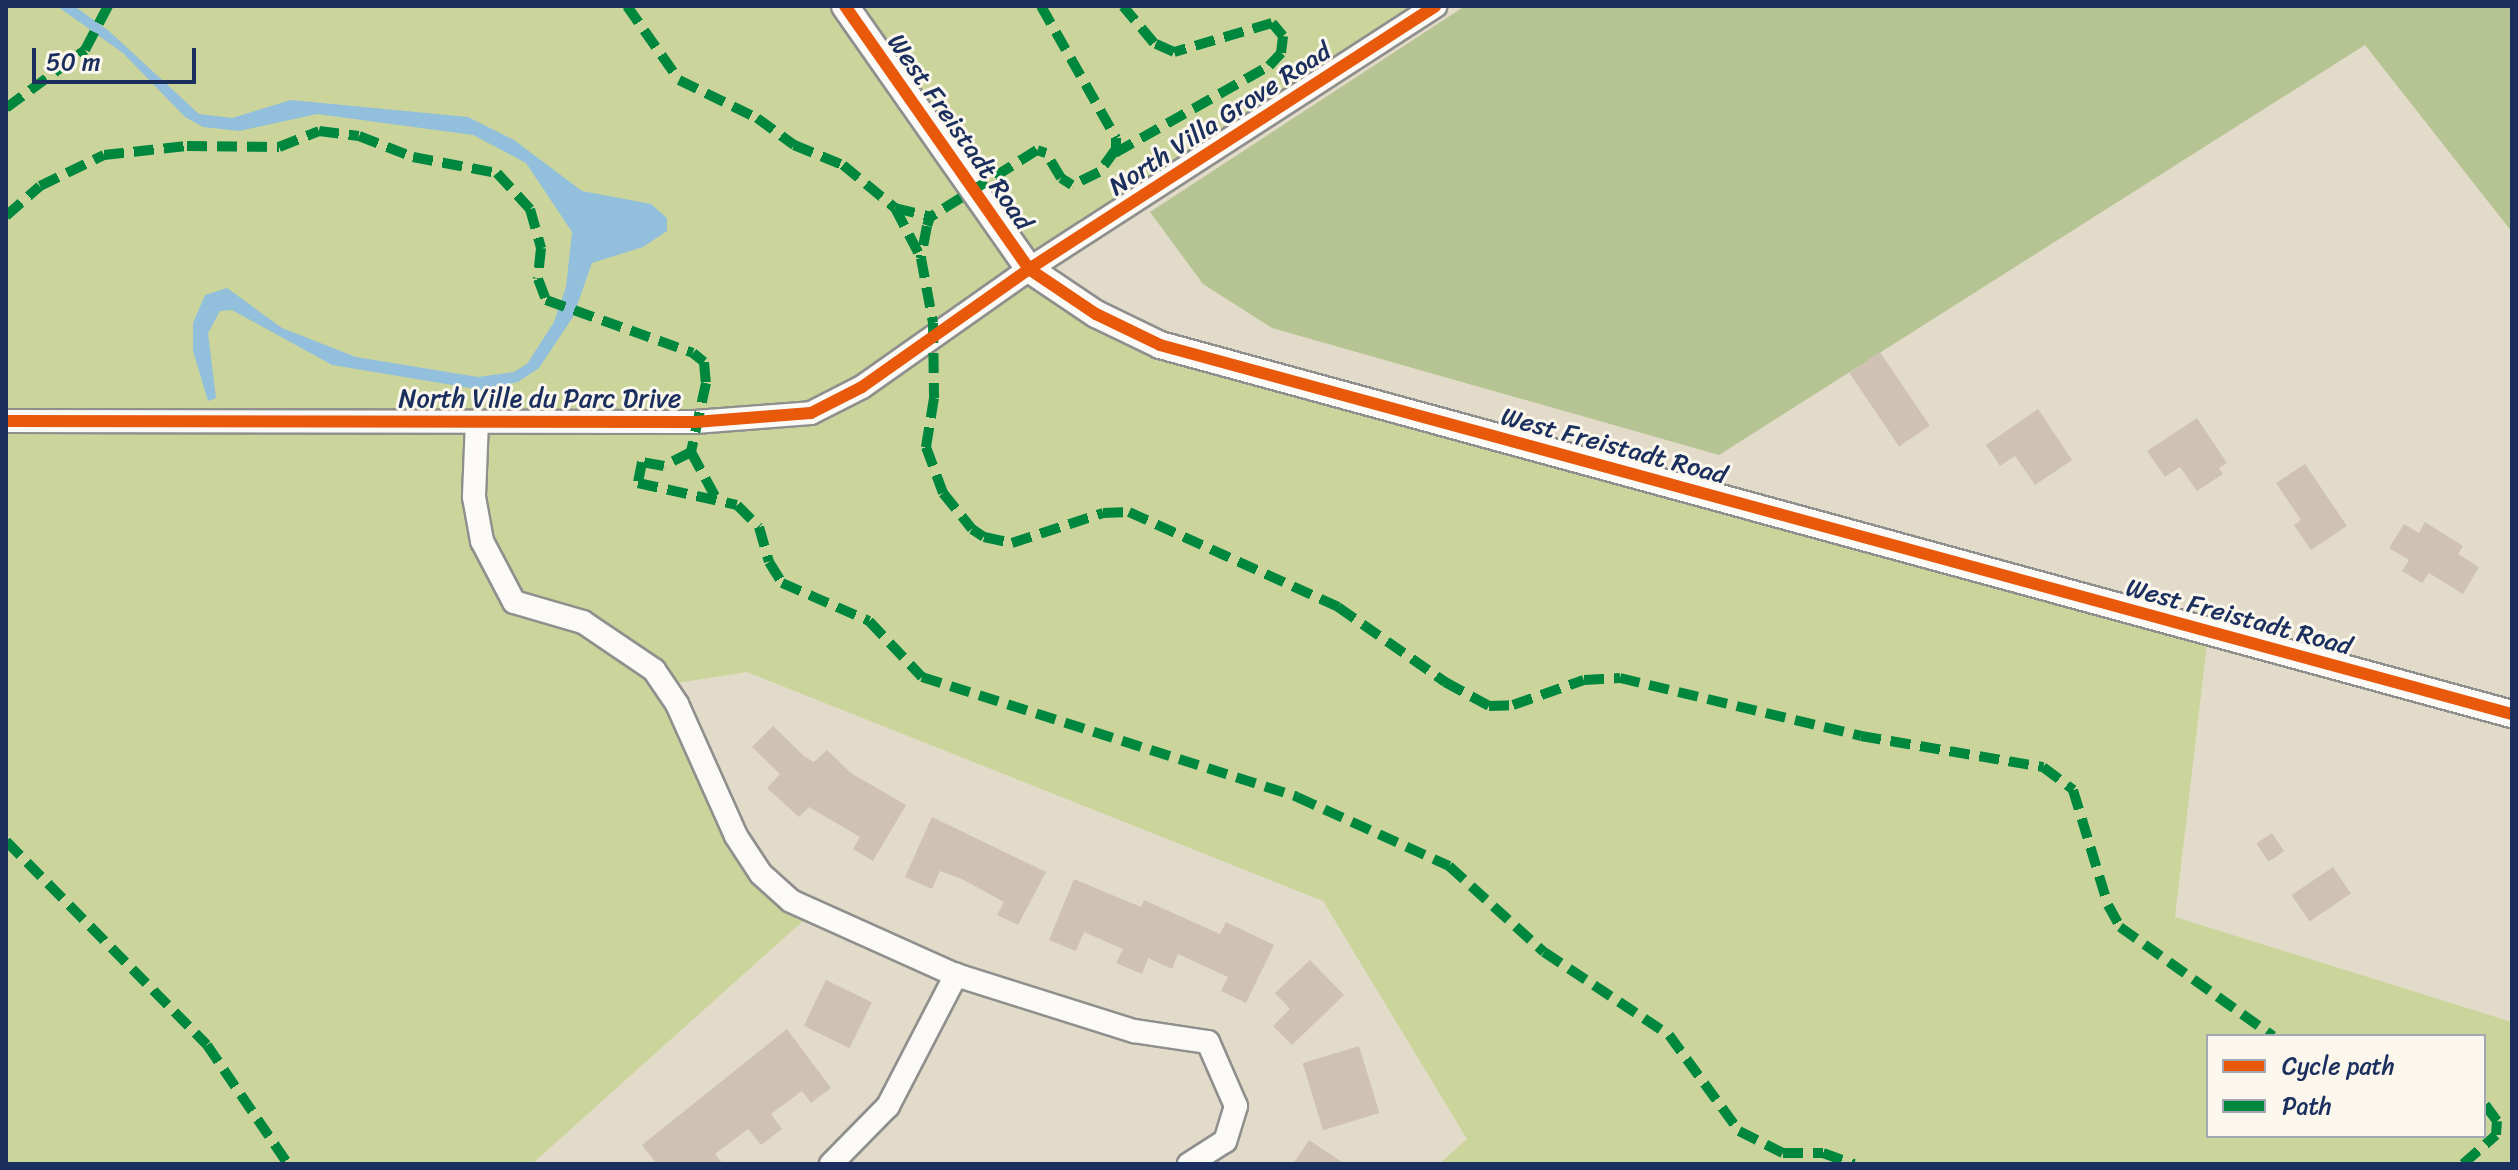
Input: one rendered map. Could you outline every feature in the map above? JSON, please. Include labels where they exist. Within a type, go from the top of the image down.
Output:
[{"type":"street","name":"West Freistadt Road","points":[[845,6],[1029,269],[1096,314],[1160,345],[2512,714]]},
{"type":"street","name":"North Villa Grove Road","points":[[1029,269],[1435,6]]},
{"type":"street","name":"North Ville du Parc Drive","points":[[6,421],[695,422],[811,413],[862,387],[1029,269]]},
{"type":"street","points":[[477,421],[474,497],[482,541],[514,602],[583,622],[654,670],[677,704],[736,836],[761,874],[791,901],[956,975],[1134,1031],[1208,1042],[1236,1106],[1225,1141],[1189,1164]]},
{"type":"street","points":[[831,1164],[888,1106],[956,975]]},
{"type":"green space","points":[[6,6],[1435,6],[1030,268],[1096,314],[2207,644],[2175,917],[2512,1022],[2512,1164],[1439,1164],[1467,1139],[1323,901],[747,672],[665,685],[736,836],[814,911],[532,1164],[6,1164]]},
{"type":"green space","points":[[1465,6],[2512,6],[2512,232],[2365,45],[1719,455],[1272,328],[1203,284],[1150,212]]},
{"type":"water","points":[[57,6],[74,6],[109,31],[199,114],[232,118],[291,100],[468,117],[514,140],[582,191],[651,204],[667,218],[667,231],[643,247],[592,263],[573,317],[539,368],[518,382],[482,390],[332,365],[232,310],[220,311],[208,333],[216,398],[208,401],[193,351],[193,323],[205,295],[227,288],[282,328],[356,357],[478,377],[514,372],[527,364],[554,322],[566,287],[572,232],[526,163],[473,135],[317,114],[239,131],[203,127],[185,117],[123,53]]},
{"type":"building","points":[[1880,352],[1930,426],[1899,446],[1849,373]]},
{"type":"building","points":[[2038,409],[2072,460],[2035,485],[2015,456],[2000,466],[1986,445]]},
{"type":"building","points":[[2197,418],[2227,463],[2219,468],[2223,474],[2197,491],[2180,467],[2165,477],[2147,451]]},
{"type":"building","points":[[2305,464],[2347,526],[2311,550],[2294,525],[2301,520],[2276,483]]},
{"type":"building","points":[[2425,522],[2463,546],[2458,554],[2479,567],[2463,594],[2429,573],[2422,583],[2402,571],[2409,560],[2389,548],[2404,524],[2419,533]]},
{"type":"building","points":[[773,726],[805,757],[814,762],[827,750],[851,773],[906,805],[873,861],[853,849],[860,837],[809,807],[799,817],[767,788],[780,774],[752,747]]},
{"type":"building","points":[[932,817],[1046,872],[1018,925],[997,915],[1004,902],[962,879],[940,871],[932,889],[905,877]]},
{"type":"building","points":[[2272,833],[2284,851],[2269,862],[2256,844]]},
{"type":"building","points":[[2333,867],[2351,894],[2309,921],[2292,895]]},
{"type":"building","points":[[1074,879],[1141,907],[1144,900],[1220,934],[1226,922],[1274,945],[1246,1003],[1221,991],[1228,977],[1178,954],[1172,969],[1148,958],[1142,974],[1116,963],[1123,949],[1084,932],[1076,951],[1049,940]]},
{"type":"building","points":[[1310,960],[1344,995],[1292,1045],[1273,1026],[1290,1009],[1275,993]]},
{"type":"building","points":[[826,980],[872,1002],[849,1048],[804,1026]]},
{"type":"building","points":[[787,1029],[831,1088],[811,1103],[802,1091],[771,1114],[782,1129],[761,1145],[748,1129],[715,1154],[723,1164],[657,1164],[642,1145]]},
{"type":"building","points":[[1359,1046],[1379,1113],[1323,1130],[1303,1063]]},
{"type":"building","points":[[1309,1140],[1345,1164],[1293,1164]]},
{"type":"marked path","points":[[6,108],[85,50],[108,6]]},
{"type":"marked path","points":[[627,6],[679,80],[757,118],[794,145],[843,165],[895,208],[930,217]]},
{"type":"marked path","points":[[1041,6],[1116,138],[1116,149],[1099,172],[1072,185],[1061,178],[1046,153],[1037,150],[930,217],[921,258],[933,323],[934,398],[926,447],[943,493],[972,529],[984,537],[1012,543],[1103,513],[1129,512],[1338,607],[1445,682],[1489,706],[1513,705],[1584,680],[1620,678],[1861,736],[2043,767],[2073,790],[2108,905],[2120,927],[2270,1034]]},
{"type":"marked path","points":[[1115,153],[1269,66],[1281,53],[1283,36],[1272,23],[1174,52],[1154,43],[1123,6]]},
{"type":"marked path","points":[[6,216],[40,186],[104,155],[187,146],[279,147],[319,131],[359,136],[413,157],[497,173],[530,209],[541,248],[538,279],[546,300],[693,353],[704,362],[706,383],[691,452],[664,466],[642,462],[638,483],[737,505],[759,527],[769,562],[782,583],[869,621],[922,677],[1297,797],[1449,866],[1544,952],[1669,1035],[1739,1131],[1783,1153],[1823,1153],[1854,1164]]},
{"type":"marked path","points":[[895,208],[921,258]]},
{"type":"marked path","points":[[691,452],[716,498]]},
{"type":"marked path","points":[[6,841],[207,1045],[288,1164]]},
{"type":"marked path","points":[[2463,1164],[2496,1135],[2497,1121],[2486,1106]]},
{"type":"cycle path","points":[[845,6],[1029,269],[1096,314],[1160,345],[2512,714]]},
{"type":"cycle path","points":[[6,421],[695,422],[811,413],[862,387],[1029,269],[1435,6]]}]
